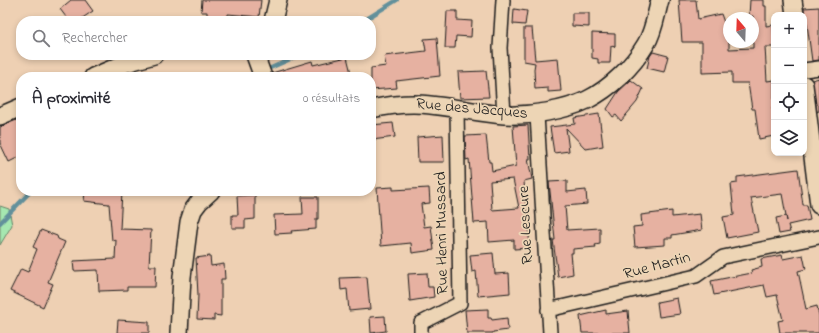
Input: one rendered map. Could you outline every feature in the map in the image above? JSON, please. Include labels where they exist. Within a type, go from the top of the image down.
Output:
[{"type":"street","points":[[274,16],[278,0]]},
{"type":"street","points":[[503,0],[500,48],[504,115]]},
{"type":"street","name":"Rue des Jacques","points":[[376,108],[413,104],[436,105],[504,115],[537,114],[587,100],[616,80],[634,61],[647,43],[653,28],[660,0]]},
{"type":"street","points":[[793,0],[795,12]]},
{"type":"street","points":[[105,72],[136,60]]},
{"type":"street","points":[[257,60],[261,72]]},
{"type":"street","points":[[807,70],[819,68]]},
{"type":"street","points":[[0,116],[16,109]]},
{"type":"street","name":"Rue Henri Mussard","points":[[421,333],[421,322],[460,303],[456,109]]},
{"type":"street","points":[[807,109],[819,205]]},
{"type":"street","name":"Rue Lescure","points":[[537,114],[550,333]]},
{"type":"street","points":[[179,333],[182,277],[189,222],[193,210],[206,196]]},
{"type":"street","name":"Rue Martin","points":[[548,310],[696,276],[723,257],[819,237]]},
{"type":"green space","points":[[0,206],[9,209],[12,225],[0,245]]},
{"type":"building","points":[[71,0],[85,0],[93,11],[86,16],[65,16],[60,9]]},
{"type":"building","points":[[202,0],[261,0],[259,16],[228,14],[228,16],[207,16],[207,12],[201,12]]},
{"type":"building","points":[[679,0],[696,0],[698,19],[721,14],[723,20],[723,48],[759,48],[759,12],[749,12],[750,0],[764,0],[764,6],[766,6],[766,26],[771,25],[771,47],[765,47],[767,81],[771,80],[771,137],[759,139],[755,109],[752,109],[748,83],[732,83],[732,72],[702,73],[702,42],[682,42]]},
{"type":"building","points":[[819,7],[819,60],[812,61],[807,24],[807,12],[804,12],[804,8]]},
{"type":"building","points":[[514,9],[527,11],[525,25],[513,24]]},
{"type":"building","points":[[447,11],[457,11],[457,20],[472,21],[471,37],[456,36],[455,48],[445,48]]},
{"type":"building","points":[[572,13],[589,13],[589,27],[572,26]]},
{"type":"building","points":[[524,28],[532,28],[535,60],[558,58],[561,91],[548,92],[548,88],[535,89],[535,63],[524,61]]},
{"type":"building","points":[[592,33],[615,34],[615,47],[611,46],[610,63],[598,63],[598,59],[592,58]]},
{"type":"building","points":[[437,38],[440,76],[396,81],[397,88],[376,90],[376,72],[371,72],[371,68],[386,66],[384,56],[426,51],[424,39]]},
{"type":"building","points":[[653,52],[668,56],[664,72],[647,68],[650,56]]},
{"type":"building","points":[[334,60],[348,60],[351,72],[275,72],[312,61],[313,65]]},
{"type":"building","points":[[486,71],[489,97],[460,98],[458,72]]},
{"type":"building","points":[[819,78],[819,111],[817,112],[812,80]]},
{"type":"building","points":[[631,80],[643,89],[637,102],[621,121],[616,115],[613,117],[607,109],[618,92]]},
{"type":"building","points":[[599,114],[603,146],[586,149],[566,128],[569,151],[554,153],[550,127],[575,124],[574,118]]},
{"type":"building","points":[[16,120],[16,158],[9,162],[0,143],[0,127]]},
{"type":"building","points":[[393,123],[395,137],[376,139],[376,125]]},
{"type":"building","points":[[528,125],[530,159],[528,159],[532,179],[524,181],[530,248],[514,249],[514,240],[489,242],[488,222],[474,223],[469,159],[466,160],[465,136],[486,135],[489,162],[491,162],[492,171],[516,166],[513,126]],"holes":[[[513,179],[519,208],[492,210],[490,181]]]},
{"type":"building","points":[[443,135],[444,162],[418,162],[417,137]]},
{"type":"building","points":[[798,169],[803,205],[807,205],[810,220],[788,225],[790,232],[779,234],[776,218],[786,216],[787,221],[782,194],[751,198],[758,232],[727,238],[723,217],[734,215],[731,184],[737,183],[737,177]]},
{"type":"building","points":[[567,181],[567,192],[586,190],[587,204],[565,206],[567,230],[600,228],[600,244],[595,245],[596,247],[573,249],[573,253],[571,253],[573,274],[558,277],[553,240],[555,240],[549,182]]},
{"type":"building","points":[[393,187],[393,190],[429,188],[430,203],[421,204],[424,227],[431,226],[434,250],[412,253],[411,243],[381,246],[377,188]]},
{"type":"building","points":[[84,196],[122,196],[120,229],[151,230],[149,266],[156,266],[155,287],[127,287],[127,290],[99,291],[98,270],[74,271],[73,261],[115,259],[116,240],[112,241],[109,204],[84,201]]},
{"type":"building","points":[[237,196],[255,196],[255,219],[245,220],[245,228],[232,228],[232,215],[238,215]]},
{"type":"building","points":[[302,197],[318,197],[318,219],[316,219],[316,229],[275,234],[274,215],[303,214]]},
{"type":"building","points":[[672,211],[672,217],[700,214],[702,230],[672,235],[672,238],[665,238],[665,245],[635,247],[633,227],[642,226],[641,215]]},
{"type":"building","points":[[41,230],[57,236],[58,239],[65,242],[48,282],[53,284],[43,307],[10,291],[21,269],[28,272],[37,249],[33,247]]},
{"type":"building","points":[[493,253],[495,274],[509,273],[510,293],[478,296],[476,271],[472,272],[470,255]]},
{"type":"building","points":[[782,255],[783,259],[803,255],[806,269],[798,271],[806,309],[817,306],[819,316],[819,333],[780,333],[778,321],[783,320],[777,295],[767,297],[764,285],[714,295],[711,281],[752,273],[751,270],[762,267],[761,259]]},
{"type":"building","points":[[210,256],[211,266],[224,264],[225,279],[221,279],[221,316],[214,315],[214,320],[197,319],[198,295],[196,258]]},
{"type":"building","points":[[427,273],[428,287],[433,287],[434,297],[410,301],[408,274]]},
{"type":"building","points":[[367,277],[370,309],[349,311],[347,289],[341,290],[340,278]]},
{"type":"building","points":[[677,298],[680,314],[659,317],[657,302]]},
{"type":"building","points":[[488,309],[488,318],[491,318],[492,320],[507,318],[508,330],[493,333],[467,333],[465,310]]},
{"type":"building","points":[[606,310],[606,314],[628,311],[630,333],[582,333],[580,316]]},
{"type":"building","points":[[385,316],[386,331],[371,333],[370,317]]},
{"type":"building","points":[[118,320],[149,322],[149,333],[117,333]]},
{"type":"waterway","points":[[371,16],[397,0]]},
{"type":"waterway","points":[[266,70],[289,60]]},
{"type":"waterway","points":[[0,223],[26,196]]}]
